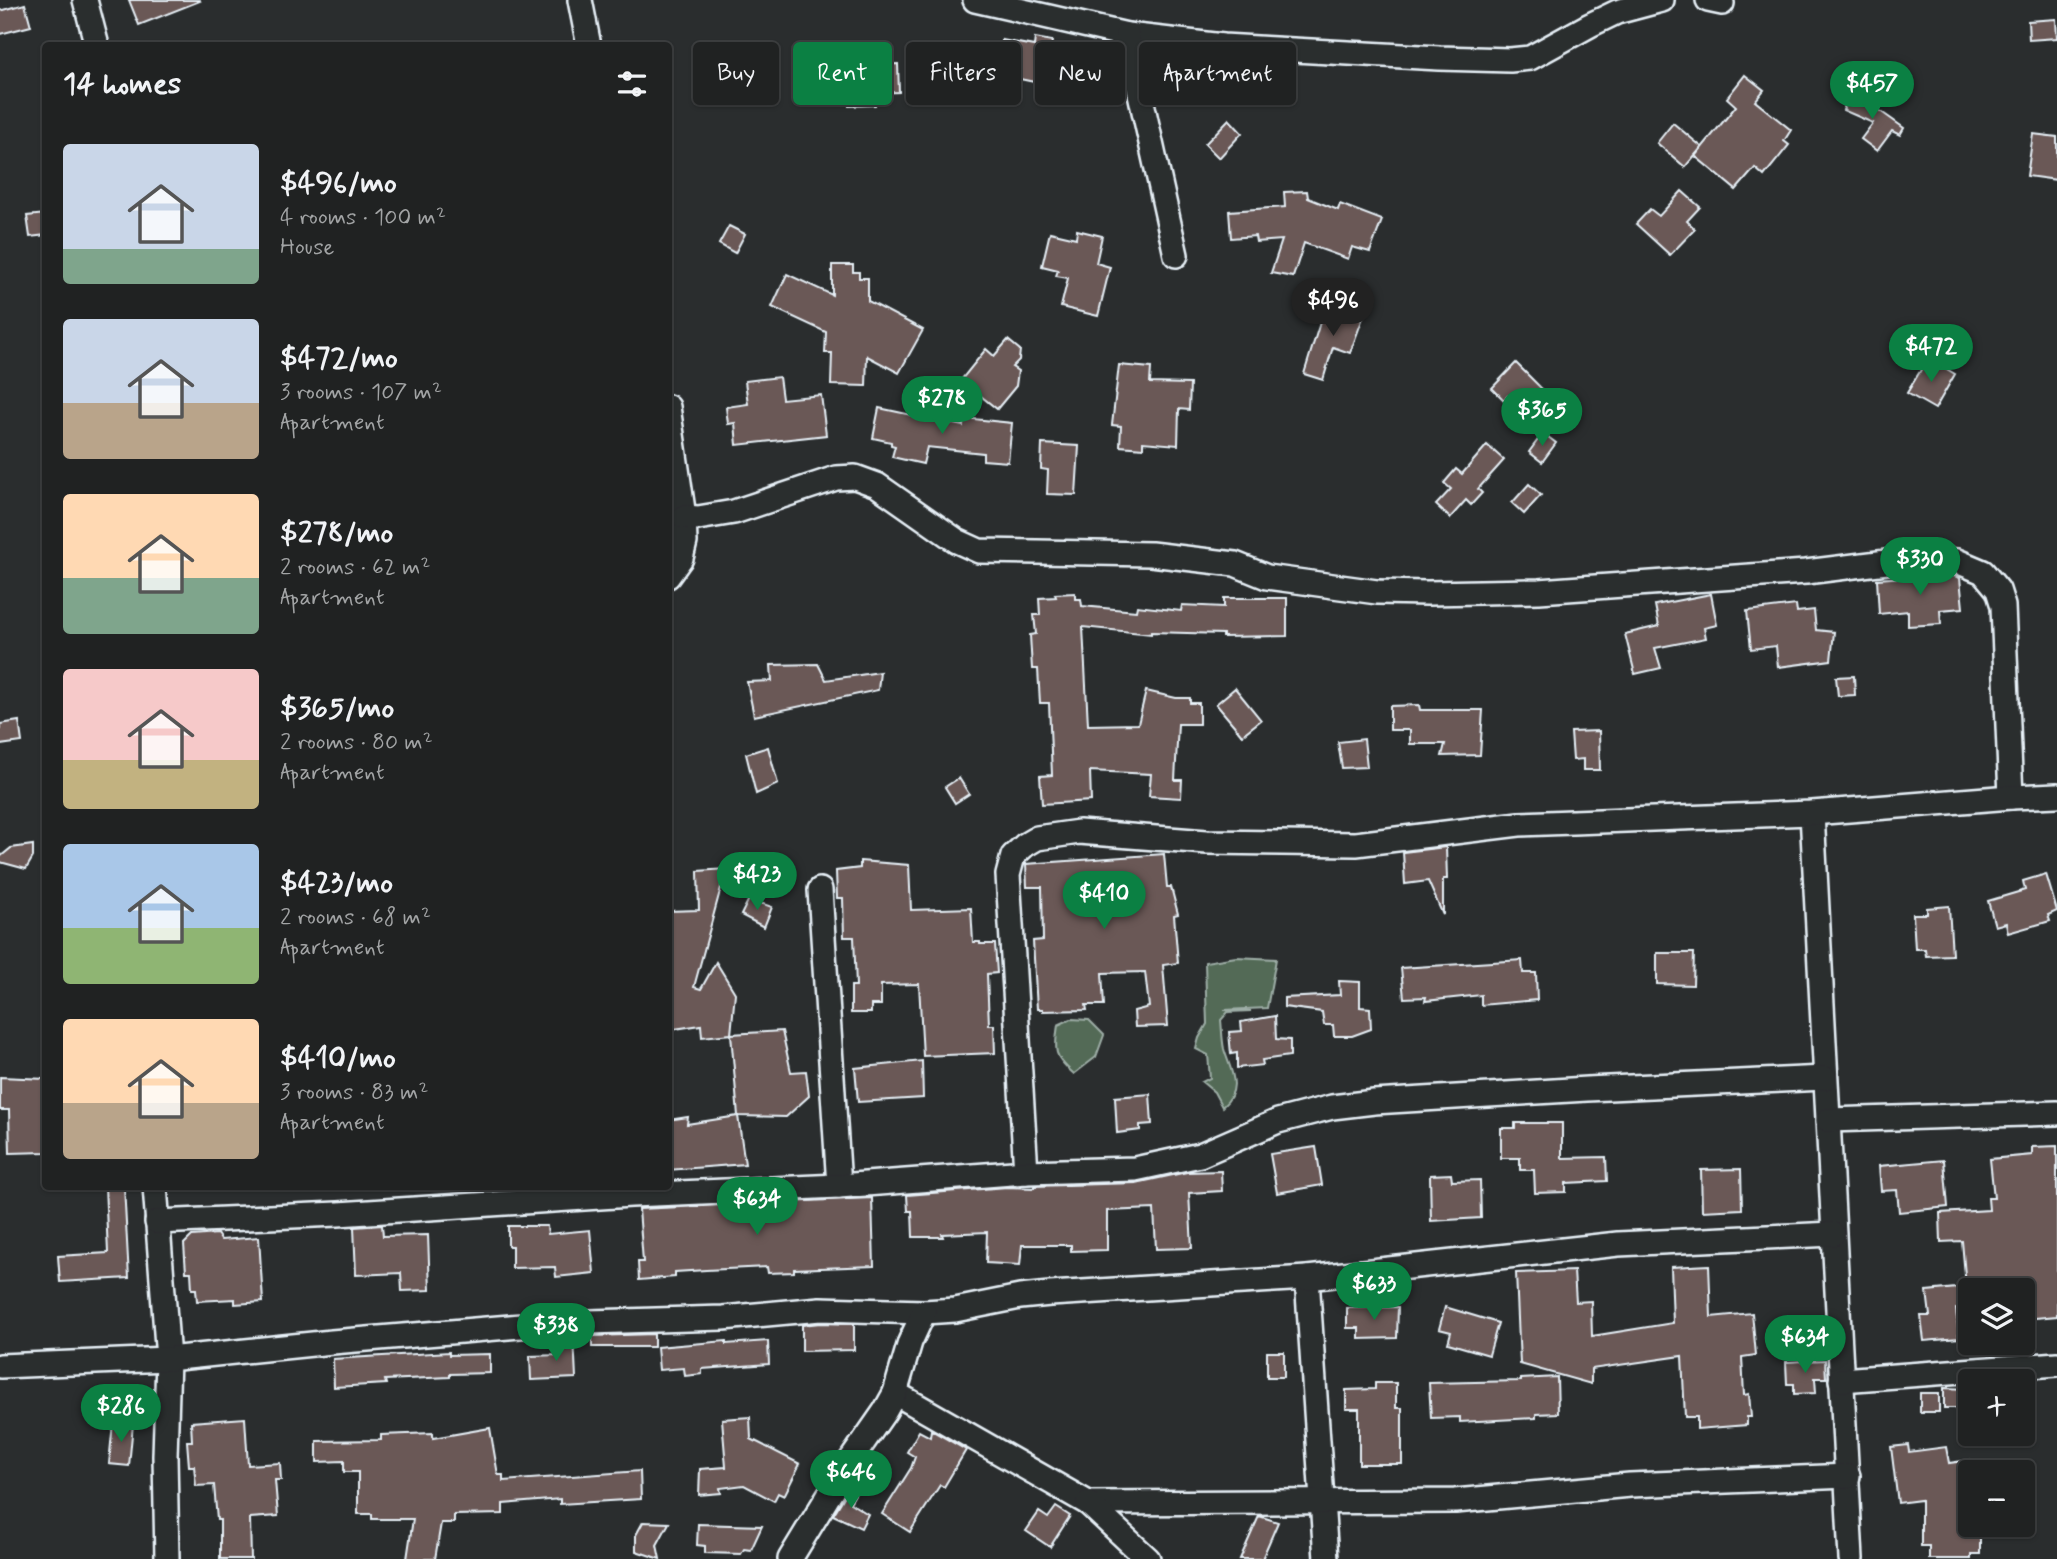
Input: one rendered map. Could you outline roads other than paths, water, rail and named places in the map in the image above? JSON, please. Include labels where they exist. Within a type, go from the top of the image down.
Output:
[{"type":"street","points":[[85,0],[96,42]]},
{"type":"street","points":[[580,0],[588,42]]},
{"type":"street","points":[[975,0],[1128,35],[1254,48],[1510,60],[1530,58],[1617,12],[1662,0]]},
{"type":"street","points":[[1128,35],[1176,256]]},
{"type":"street","points":[[672,434],[685,542],[681,558],[672,570]]},
{"type":"street","points":[[684,517],[717,516],[836,478],[855,477],[877,485],[957,541],[979,551],[1150,554],[1234,564],[1267,577],[1377,592],[1539,591],[1806,572],[1919,558],[1957,561],[1983,572],[1998,590],[2003,606],[2011,797]]},
{"type":"street","points":[[1026,1172],[1009,875],[1013,856],[1037,838],[1079,832],[1208,842],[1356,844],[1519,824],[1812,813],[2057,795]]},
{"type":"street","points":[[1812,813],[1851,1559]]},
{"type":"street","points":[[820,890],[839,1186]]},
{"type":"street","points":[[157,1222],[338,1214],[631,1191],[839,1186],[1026,1172],[1135,1169],[1169,1164],[1200,1155],[1278,1121],[1343,1106],[1587,1089],[1825,1078]]},
{"type":"street","points":[[1828,1120],[2057,1113]]},
{"type":"street","points":[[155,1190],[168,1359],[165,1457],[167,1559]]},
{"type":"street","points":[[0,1366],[168,1359],[556,1323],[723,1318],[820,1309],[924,1312],[955,1310],[1050,1294],[1307,1278],[1618,1244],[1833,1234]]},
{"type":"street","points":[[1307,1278],[1326,1559]]},
{"type":"street","points":[[790,1559],[895,1393],[910,1342],[924,1312]]},
{"type":"street","points":[[1841,1380],[2057,1364]]},
{"type":"street","points":[[895,1393],[1088,1503],[1148,1559]]},
{"type":"street","points":[[1088,1503],[1455,1501],[1630,1485],[1848,1476]]}]
